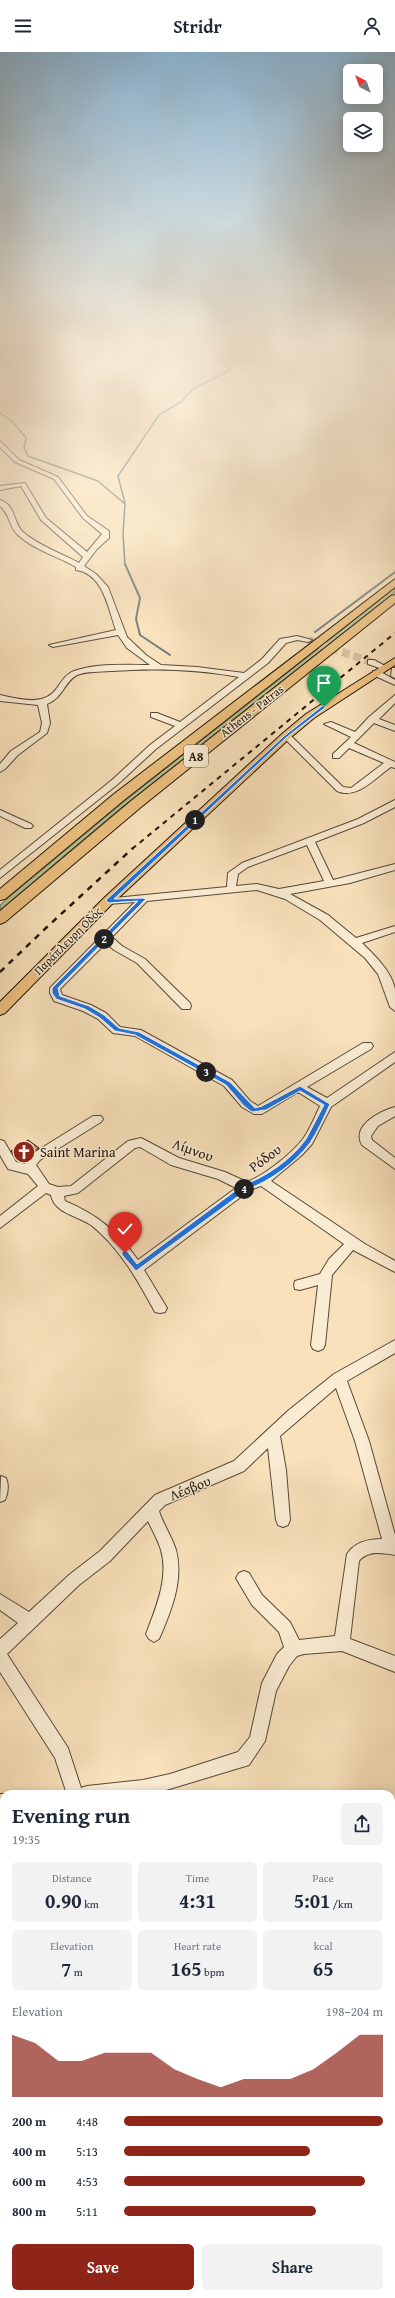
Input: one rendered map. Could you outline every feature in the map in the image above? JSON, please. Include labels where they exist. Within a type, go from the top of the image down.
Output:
[{"type":"highway","name":"Athens - Patras","points":[[0,896],[119,797],[395,582]]},
{"type":"highway","name":"Athens - Patras","points":[[0,919],[136,804],[395,598]]},
{"type":"main road","name":"Παράπλευρη Οδός","points":[[0,1010],[108,901],[286,736],[310,716],[385,670],[395,661]]},
{"type":"street","points":[[5,449],[17,461],[56,478],[85,517],[106,533],[106,536],[87,556],[79,568]]},
{"type":"street","points":[[0,488],[23,484],[43,519],[87,556]]},
{"type":"street","points":[[0,502],[12,512],[19,533],[94,576],[104,587],[120,632],[132,649],[158,666]]},
{"type":"street","points":[[0,514],[12,512]]},
{"type":"street","points":[[53,645],[120,632]]},
{"type":"street","points":[[0,875],[115,782],[146,752],[265,661],[283,641],[297,638],[308,640]]},
{"type":"street","points":[[371,662],[395,676]]},
{"type":"street","points":[[0,705],[4,699],[42,702],[55,696],[65,680],[76,673],[90,670],[158,666],[245,676]]},
{"type":"street","points":[[385,670],[395,683]]},
{"type":"street","points":[[336,756],[395,698]]},
{"type":"street","points":[[0,770],[4,761],[45,732],[48,725],[42,702]]},
{"type":"street","points":[[154,715],[181,725]]},
{"type":"street","points":[[372,719],[395,728]]},
{"type":"street","points":[[328,724],[356,736]]},
{"type":"street","points":[[286,736],[340,789],[347,792],[354,790],[392,764]]},
{"type":"street","points":[[348,744],[392,764]]},
{"type":"street","points":[[232,890],[231,878],[233,872],[279,852],[374,816],[395,803]]},
{"type":"street","points":[[0,813],[28,826]]},
{"type":"street","points":[[310,841],[330,884]]},
{"type":"street","points":[[281,892],[330,884],[395,867]]},
{"type":"street","points":[[108,901],[143,899],[257,887],[281,892],[300,901],[353,942],[373,962],[385,977],[395,1007]]},
{"type":"street","points":[[143,899],[55,988],[55,993],[58,998],[87,1008],[102,1016],[117,1030],[137,1033],[228,1083],[246,1104],[254,1110],[264,1108],[300,1088],[366,1046]]},
{"type":"street","points":[[353,942],[395,929]]},
{"type":"street","points":[[106,937],[118,948],[141,961],[186,1006]]},
{"type":"street","name":"Ρόδου","points":[[136,1268],[246,1187],[262,1181],[298,1152],[308,1141],[327,1104],[395,1056]]},
{"type":"street","points":[[300,1088],[327,1104]]},
{"type":"street","points":[[395,1111],[374,1123],[366,1130],[365,1137],[366,1142],[395,1164]]},
{"type":"street","points":[[30,1168],[36,1157],[97,1119]]},
{"type":"street","name":"Λίμνου","points":[[58,1192],[74,1190],[132,1144],[142,1142],[175,1162],[221,1175],[246,1187]]},
{"type":"street","points":[[1,1150],[12,1166],[30,1168],[35,1171],[45,1187],[58,1192],[58,1199],[61,1204],[100,1225],[136,1268],[160,1308]]},
{"type":"street","points":[[262,1181],[289,1197],[365,1252],[395,1267]]},
{"type":"street","points":[[0,1223],[45,1187]]},
{"type":"street","points":[[318,1345],[326,1276],[333,1263],[352,1243]]},
{"type":"street","points":[[300,1286],[326,1276]]},
{"type":"street","name":"Λέσβου","points":[[1,1647],[74,1580],[105,1556],[151,1509],[175,1492],[195,1487],[239,1466],[294,1414],[339,1378],[395,1346]]},
{"type":"street","points":[[339,1378],[364,1448],[393,1547],[365,1547],[356,1552],[352,1559],[342,1643]]},
{"type":"street","points":[[273,1435],[279,1470],[283,1520]]},
{"type":"street","points":[[151,1509],[168,1550],[170,1569],[168,1594],[154,1634]]},
{"type":"street","points":[[244,1578],[256,1599],[283,1624],[289,1632],[292,1638],[292,1650]]},
{"type":"street","points":[[0,1601],[30,1622]]},
{"type":"street","points":[[115,1790],[170,1782],[244,1759],[257,1741],[268,1689],[283,1660],[292,1650],[304,1646],[342,1643],[395,1664]]},
{"type":"street","points":[[1,1647],[62,1754],[74,1790]]},
{"type":"green space","points":[[395,588],[395,592],[117,811],[0,910],[0,905],[8,898],[126,800]]},
{"type":"building","name":"Saint Marina","points":[[28,1140],[39,1148],[22,1162],[17,1161],[11,1151]]},
{"type":"waterway","points":[[24,449],[28,456],[98,481],[125,504],[123,534],[125,565]]},
{"type":"waterway","points":[[125,503],[118,476],[136,449]]},
{"type":"waterway","points":[[125,564],[140,598],[136,619],[140,635],[170,655]]},
{"type":"waterway","points":[[315,632],[395,572]]},
{"type":"tunnel","points":[[308,640],[371,662]]},
{"type":"railway","points":[[132,849],[395,633]]},
{"type":"railway","points":[[0,972],[133,848]]},
{"type":"place","name":"Saint Marina","points":[[24,1152]]},
{"type":"route","points":[[125,1253],[136,1268],[246,1187],[262,1181],[298,1152],[308,1141],[327,1104],[300,1088],[258,1111],[254,1110],[240,1098],[234,1088],[228,1083],[185,1061],[137,1033],[117,1030],[98,1013],[58,998],[55,993],[55,988],[143,899],[108,901],[131,881],[173,839],[286,736],[310,716],[324,707]]}]
